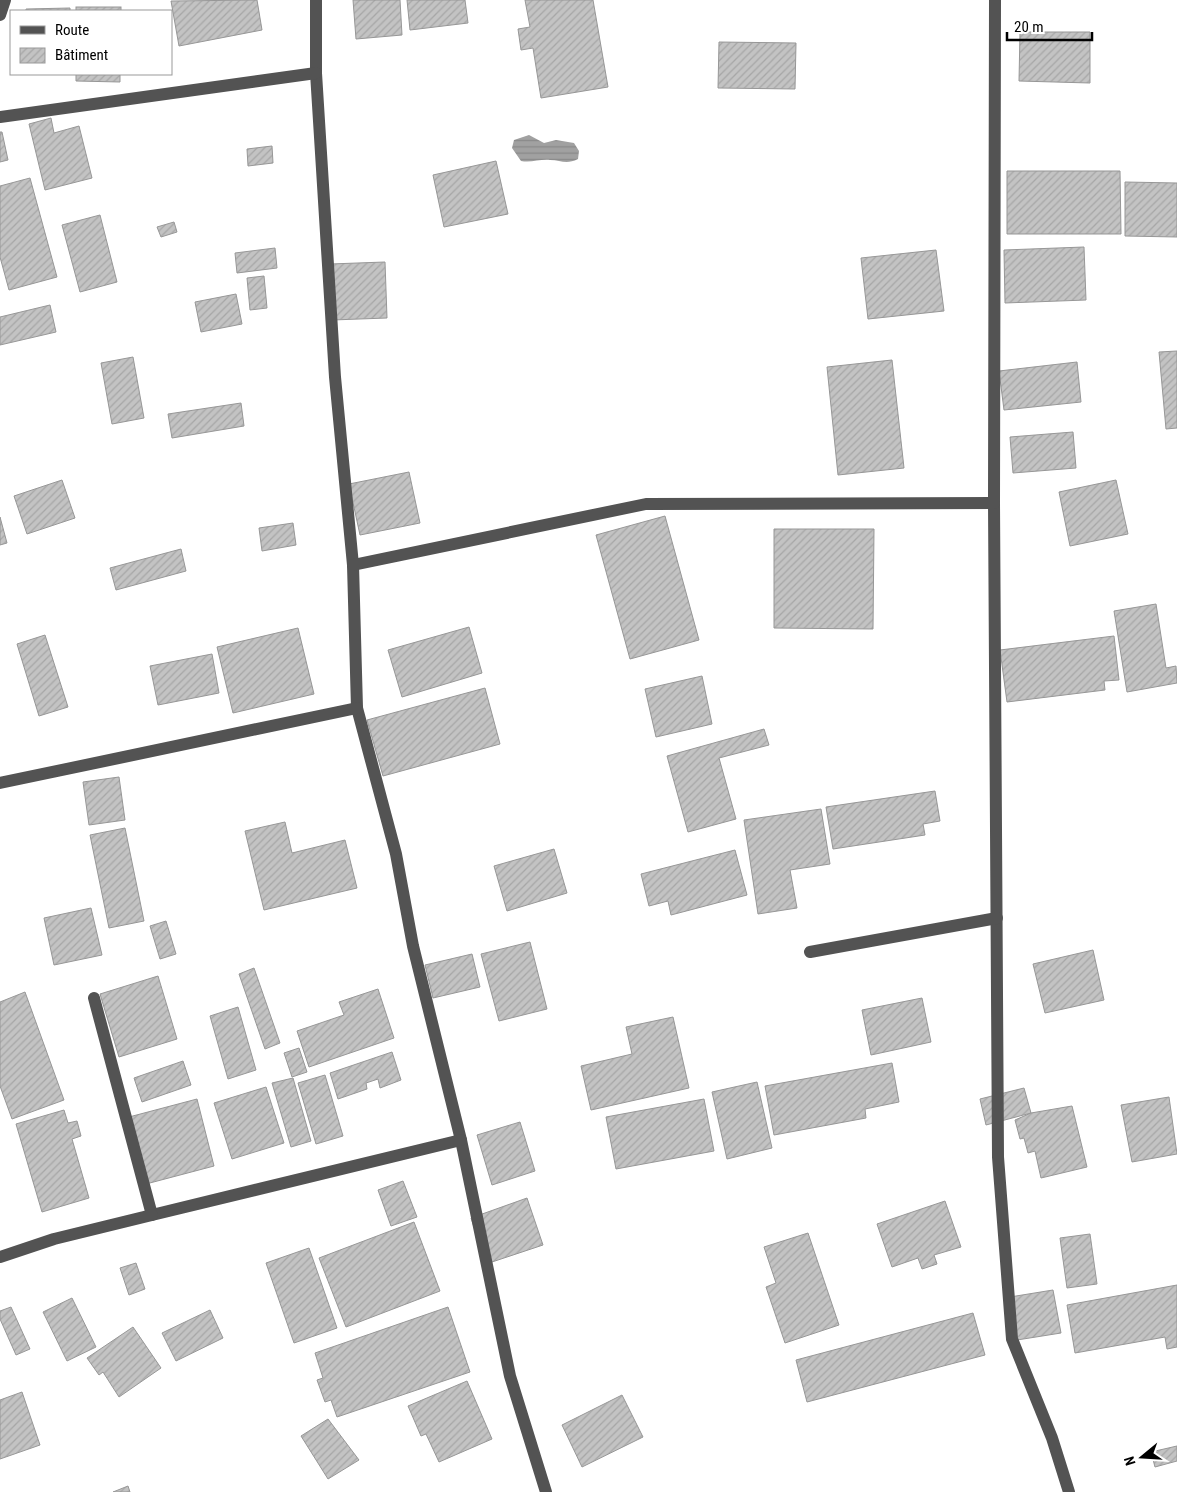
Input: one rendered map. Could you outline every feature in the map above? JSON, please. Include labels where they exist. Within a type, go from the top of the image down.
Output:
[{"type":"street","points":[[0,15],[5,0]]},
{"type":"street","points":[[316,0],[316,73],[335,377],[353,565],[357,708],[396,854],[413,946],[461,1140],[510,1376],[546,1492]]},
{"type":"street","points":[[995,0],[994,503],[998,1157],[1012,1339],[1052,1438],[1070,1492]]},
{"type":"street","points":[[0,117],[316,73]]},
{"type":"street","points":[[353,565],[646,504],[994,503]]},
{"type":"street","points":[[0,783],[357,708]]},
{"type":"street","points":[[810,952],[997,918]]},
{"type":"street","points":[[94,998],[152,1215]]},
{"type":"street","points":[[0,1257],[54,1239],[461,1140]]},
{"type":"shaded area","points":[[529,135],[544,143],[556,140],[574,143],[579,151],[578,159],[567,162],[554,160],[521,161],[512,148],[514,140]]},
{"type":"building","points":[[257,0],[262,30],[179,46],[171,1]]},
{"type":"building","points":[[353,0],[400,0],[402,35],[356,39]]},
{"type":"building","points":[[407,0],[465,0],[468,23],[410,30]]},
{"type":"building","points":[[525,0],[593,0],[608,87],[541,98],[533,48],[521,50],[518,29],[530,27]]},
{"type":"building","points":[[76,7],[121,7],[121,10],[76,10]]},
{"type":"building","points":[[70,8],[70,10],[26,10]]},
{"type":"building","points":[[1020,32],[1090,32],[1090,83],[1019,81]]},
{"type":"building","points":[[719,42],[796,43],[795,89],[718,88]]},
{"type":"building","points":[[76,75],[120,75],[120,82],[76,81]]},
{"type":"building","points":[[51,118],[54,133],[79,126],[92,178],[45,190],[29,124]]},
{"type":"building","points":[[0,132],[2,132],[8,160],[0,162]]},
{"type":"building","points":[[272,146],[273,163],[248,166],[247,149]]},
{"type":"building","points":[[496,161],[508,214],[444,227],[433,175]]},
{"type":"building","points":[[1007,171],[1120,171],[1121,234],[1007,234]]},
{"type":"building","points":[[30,178],[57,277],[9,290],[0,257],[0,186]]},
{"type":"building","points":[[1125,182],[1177,183],[1177,237],[1125,236]]},
{"type":"building","points":[[100,215],[117,282],[80,292],[62,225]]},
{"type":"building","points":[[174,222],[177,232],[161,237],[157,227]]},
{"type":"building","points":[[1084,247],[1086,300],[1005,303],[1004,250]]},
{"type":"building","points":[[275,248],[277,268],[237,273],[235,253]]},
{"type":"building","points":[[936,250],[944,311],[868,319],[861,258]]},
{"type":"building","points":[[385,262],[387,318],[332,320],[330,264]]},
{"type":"building","points":[[264,276],[267,308],[250,310],[247,278]]},
{"type":"building","points":[[236,294],[242,324],[201,332],[195,302]]},
{"type":"building","points":[[50,305],[56,332],[0,345],[0,317]]},
{"type":"building","points":[[1177,351],[1177,428],[1166,429],[1159,352]]},
{"type":"building","points":[[133,357],[144,418],[112,424],[101,363]]},
{"type":"building","points":[[892,360],[904,468],[838,475],[827,367]]},
{"type":"building","points":[[1077,362],[1081,402],[1004,410],[999,371]]},
{"type":"building","points":[[241,403],[244,426],[172,438],[168,414]]},
{"type":"building","points":[[1073,432],[1076,468],[1013,473],[1010,437]]},
{"type":"building","points":[[409,472],[420,523],[360,535],[349,484]]},
{"type":"building","points":[[62,480],[75,518],[27,534],[14,496]]},
{"type":"building","points":[[1116,480],[1128,534],[1070,546],[1059,492]]},
{"type":"building","points":[[665,516],[699,640],[630,659],[596,535]]},
{"type":"building","points":[[0,517],[7,543],[0,545]]},
{"type":"building","points":[[293,523],[296,545],[262,551],[259,528]]},
{"type":"building","points":[[774,529],[874,529],[873,629],[774,628]]},
{"type":"building","points":[[181,549],[186,571],[116,590],[110,568]]},
{"type":"building","points":[[1156,604],[1166,668],[1176,666],[1177,683],[1127,692],[1114,611]]},
{"type":"building","points":[[469,627],[482,673],[402,697],[388,650]]},
{"type":"building","points":[[298,628],[314,694],[233,713],[217,647]]},
{"type":"building","points":[[45,635],[68,707],[39,716],[17,644]]},
{"type":"building","points":[[1114,636],[1119,680],[1104,681],[1105,690],[1007,702],[1000,650]]},
{"type":"building","points":[[212,654],[219,693],[158,705],[150,666]]},
{"type":"building","points":[[702,676],[712,724],[656,737],[645,689]]},
{"type":"building","points":[[485,688],[500,744],[383,776],[367,720]]},
{"type":"building","points":[[764,729],[769,745],[719,758],[736,819],[688,832],[667,756]]},
{"type":"building","points":[[119,777],[125,820],[89,825],[83,782]]},
{"type":"building","points":[[935,791],[940,821],[923,824],[925,835],[833,849],[826,807]]},
{"type":"building","points":[[821,809],[830,864],[790,870],[797,908],[758,914],[744,820]]},
{"type":"building","points":[[285,822],[292,853],[345,840],[357,888],[264,910],[245,831]]},
{"type":"building","points":[[125,828],[144,921],[109,928],[90,835]]},
{"type":"building","points":[[554,849],[567,893],[507,911],[494,866]]},
{"type":"building","points":[[735,850],[747,895],[671,915],[668,901],[649,906],[641,874]]},
{"type":"building","points":[[91,908],[102,955],[54,965],[44,918]]},
{"type":"building","points":[[166,921],[176,954],[160,959],[150,926]]},
{"type":"building","points":[[530,942],[547,1009],[499,1021],[481,954]]},
{"type":"building","points":[[1093,950],[1104,1000],[1045,1013],[1033,964]]},
{"type":"building","points":[[472,954],[480,987],[433,998],[425,965]]},
{"type":"building","points":[[254,968],[280,1043],[265,1049],[239,974]]},
{"type":"building","points":[[158,976],[177,1039],[119,1057],[100,994]]},
{"type":"building","points":[[378,989],[394,1038],[309,1067],[297,1031],[344,1015],[339,1002]]},
{"type":"building","points":[[25,992],[64,1100],[12,1119],[0,1086],[0,1002]]},
{"type":"building","points":[[922,998],[931,1042],[871,1055],[862,1010]]},
{"type":"building","points":[[238,1007],[256,1070],[228,1079],[210,1016]]},
{"type":"building","points":[[673,1017],[689,1088],[591,1110],[581,1066],[632,1054],[626,1027]]},
{"type":"building","points":[[299,1048],[307,1072],[292,1077],[284,1053]]},
{"type":"building","points":[[392,1052],[401,1080],[380,1088],[378,1079],[366,1083],[367,1089],[338,1099],[330,1073]]},
{"type":"building","points":[[183,1061],[191,1085],[142,1102],[134,1078]]},
{"type":"building","points":[[892,1063],[899,1102],[865,1109],[866,1118],[774,1135],[765,1086]]},
{"type":"building","points":[[325,1075],[343,1136],[316,1144],[298,1083]]},
{"type":"building","points":[[293,1078],[311,1141],[291,1147],[272,1083]]},
{"type":"building","points":[[757,1082],[772,1148],[727,1159],[712,1092]]},
{"type":"building","points":[[266,1087],[284,1143],[232,1159],[214,1103]]},
{"type":"building","points":[[1024,1088],[1031,1113],[986,1125],[980,1099]]},
{"type":"building","points":[[1169,1097],[1177,1154],[1132,1162],[1121,1105]]},
{"type":"building","points":[[197,1099],[214,1166],[146,1184],[129,1117]]},
{"type":"building","points":[[704,1099],[714,1151],[616,1169],[606,1117]]},
{"type":"building","points":[[1072,1106],[1087,1167],[1041,1178],[1035,1151],[1028,1153],[1024,1138],[1020,1139],[1015,1120],[1031,1113]]},
{"type":"building","points":[[64,1110],[68,1123],[77,1121],[81,1136],[72,1139],[89,1198],[42,1212],[16,1124]]},
{"type":"building","points":[[520,1122],[535,1171],[492,1185],[477,1135]]},
{"type":"building","points":[[403,1181],[417,1217],[391,1226],[378,1190]]},
{"type":"building","points":[[527,1198],[543,1245],[486,1264],[471,1218]]},
{"type":"building","points":[[945,1201],[961,1247],[934,1255],[937,1264],[922,1269],[918,1258],[892,1267],[877,1224]]},
{"type":"building","points":[[414,1222],[440,1291],[346,1327],[319,1258]]},
{"type":"building","points":[[808,1233],[839,1325],[785,1343],[766,1287],[776,1283],[764,1247]]},
{"type":"building","points":[[1090,1234],[1097,1284],[1067,1288],[1060,1238]]},
{"type":"building","points":[[309,1248],[337,1328],[294,1343],[266,1263]]},
{"type":"building","points":[[136,1263],[145,1289],[129,1295],[120,1268]]},
{"type":"building","points":[[1177,1285],[1177,1347],[1167,1349],[1165,1337],[1075,1353],[1067,1305]]},
{"type":"building","points":[[1053,1290],[1061,1333],[1017,1340],[1010,1297]]},
{"type":"building","points":[[72,1298],[96,1347],[67,1361],[43,1312]]},
{"type":"building","points":[[11,1307],[30,1349],[16,1355],[0,1319],[0,1311]]},
{"type":"building","points":[[448,1307],[470,1372],[337,1417],[331,1400],[325,1402],[317,1380],[323,1378],[315,1353]]},
{"type":"building","points":[[210,1310],[223,1338],[176,1361],[162,1333]]},
{"type":"building","points":[[973,1313],[985,1355],[807,1402],[796,1360]]},
{"type":"building","points":[[133,1327],[161,1368],[119,1397],[103,1372],[99,1375],[87,1358]]},
{"type":"building","points":[[467,1381],[492,1439],[439,1462],[426,1434],[421,1436],[408,1406]]},
{"type":"building","points":[[22,1392],[40,1445],[0,1459],[0,1400]]},
{"type":"building","points":[[622,1395],[643,1437],[582,1467],[562,1425]]},
{"type":"building","points":[[328,1419],[359,1460],[328,1479],[301,1436]]},
{"type":"building","points":[[1177,1446],[1177,1461],[1155,1467],[1151,1452]]},
{"type":"building","points":[[128,1486],[130,1492],[113,1492]]}]
